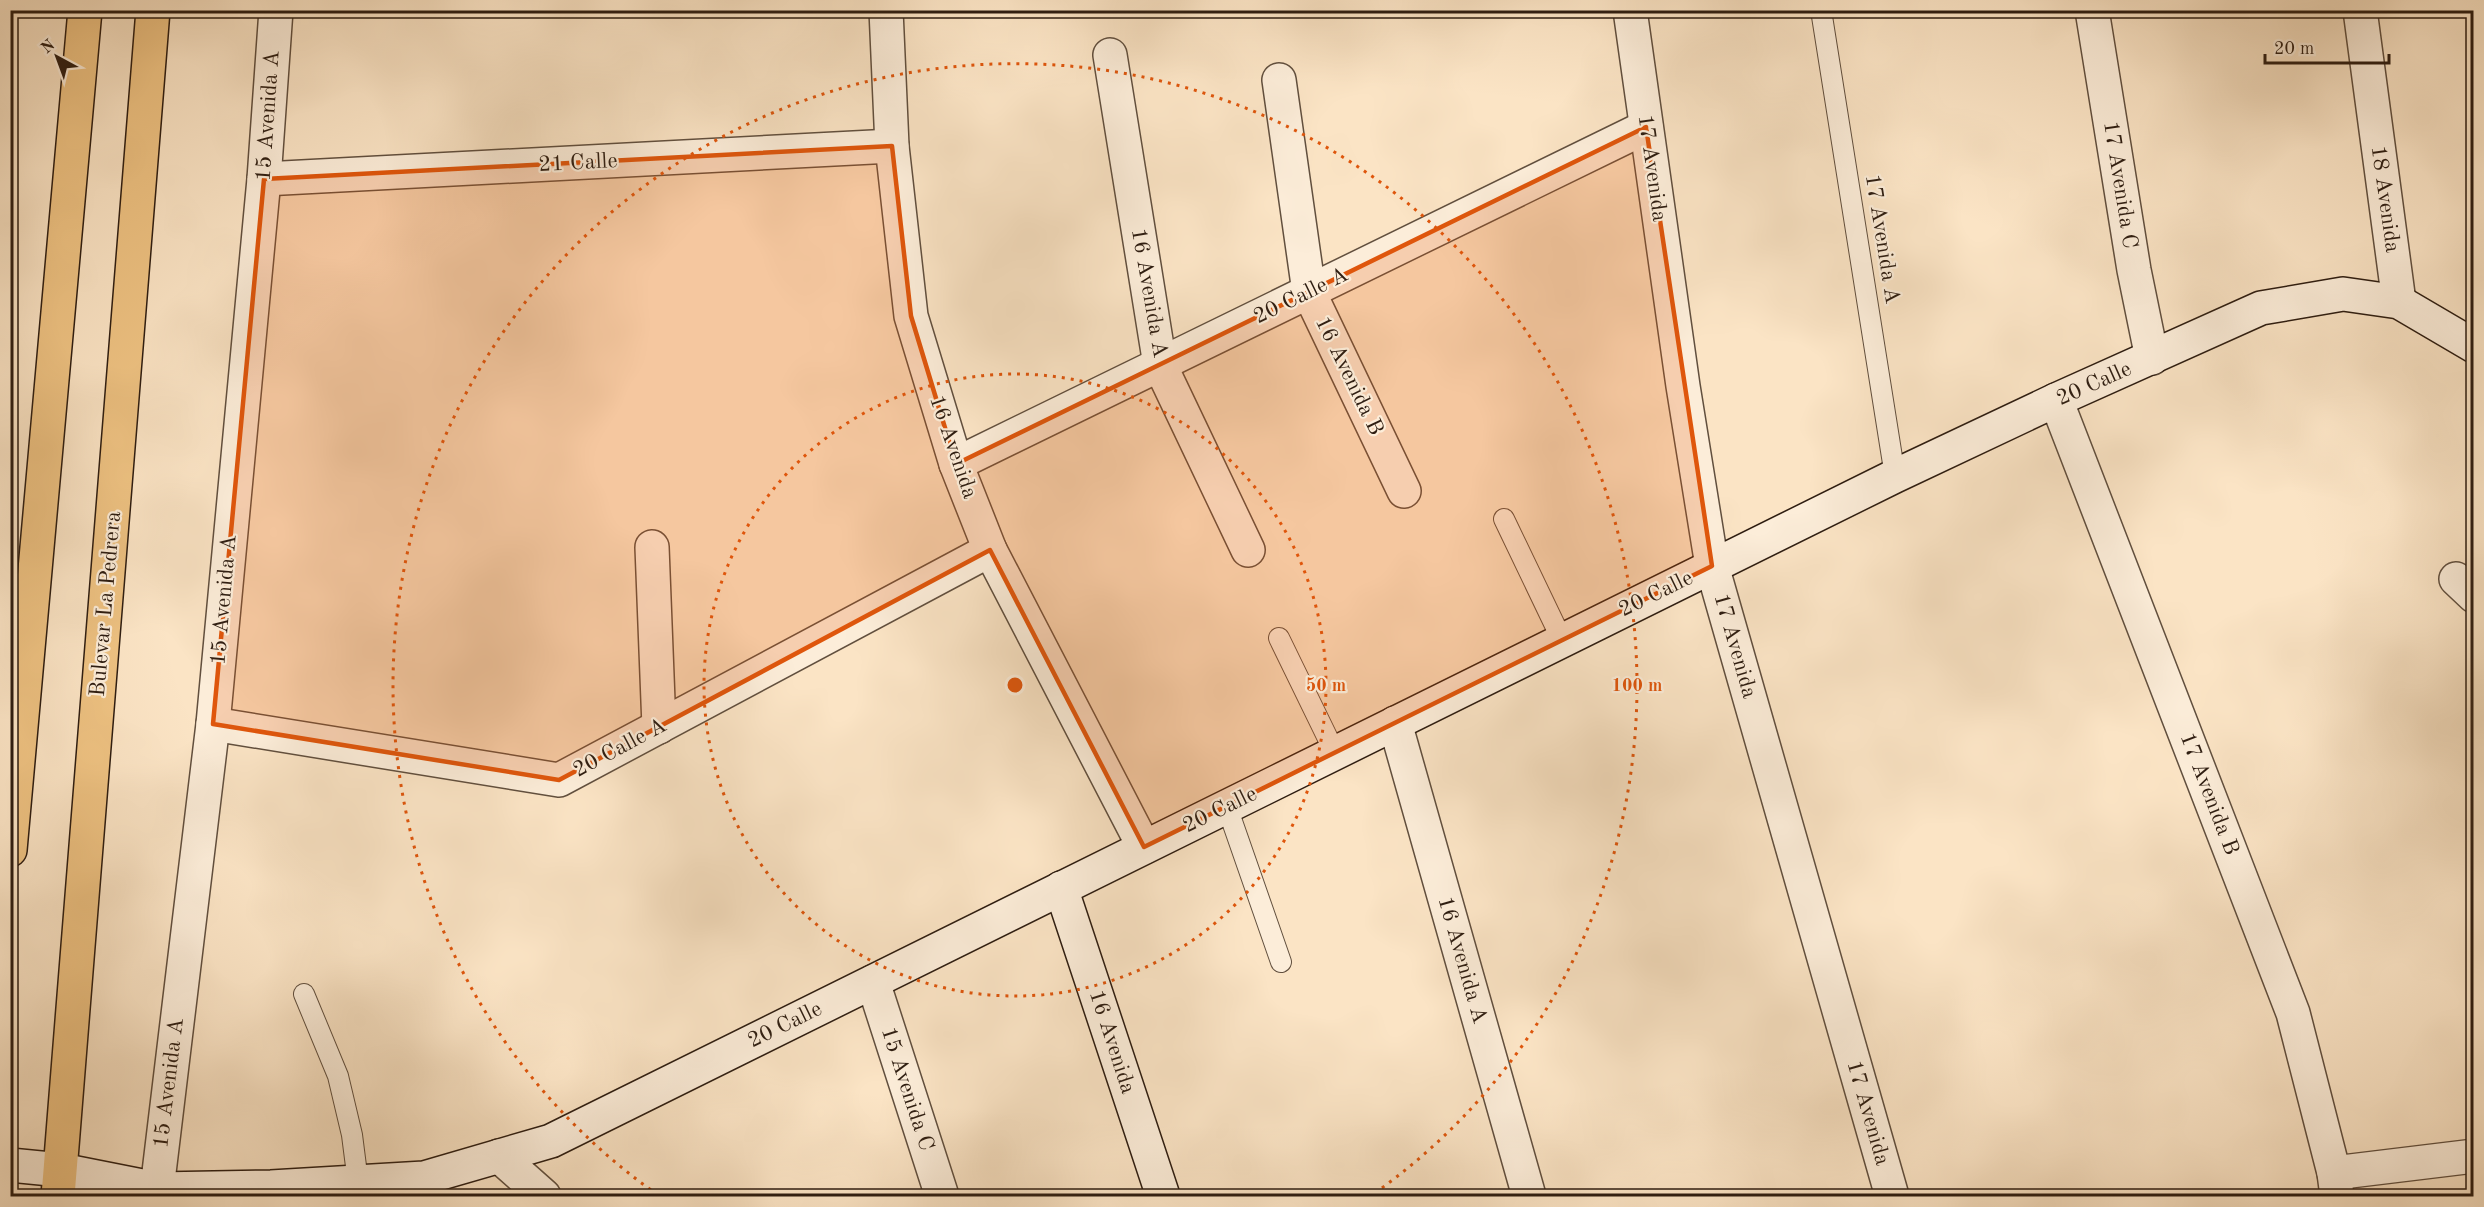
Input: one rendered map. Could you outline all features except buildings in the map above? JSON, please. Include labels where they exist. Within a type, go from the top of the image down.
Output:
[{"type":"main road","points":[[10,850],[85,10]]},
{"type":"main road","name":"Bulevar La Pedrera","points":[[59,1183],[153,10]]},
{"type":"street","name":"15 Avenida A","points":[[157,1189],[213,724],[264,179],[276,10]]},
{"type":"street","name":"16 Avenida","points":[[886,10],[892,146],[911,316],[956,464],[990,550],[1144,847]]},
{"type":"street","name":"17 Avenida","points":[[1630,10],[1683,386],[1712,566],[1892,1197]]},
{"type":"street","name":"17 Avenida C","points":[[2092,10],[2134,270],[2152,358]]},
{"type":"street","name":"18 Avenida","points":[[2360,10],[2399,302]]},
{"type":"street","name":"16 Avenida A","points":[[1110,55],[1160,365],[1248,550]]},
{"type":"street","name":"16 Avenida B","points":[[1279,80],[1309,292],[1404,491]]},
{"type":"street","name":"20 Calle A","points":[[956,464],[1646,127]]},
{"type":"street","name":"21 Calle","points":[[264,179],[892,146]]},
{"type":"street","name":"20 Calle","points":[[10,1165],[59,1183],[157,1189],[272,1192],[358,1182],[424,1178],[551,1141],[1712,566],[2056,400],[2261,308],[2343,294],[2399,302]]},
{"type":"street","points":[[2399,302],[2474,346]]},
{"type":"street","name":"17 Avenida B","points":[[2056,400],[2293,1013],[2336,1185]]},
{"type":"street","points":[[652,547],[659,727]]},
{"type":"street","name":"20 Calle A","points":[[213,724],[559,780],[990,550]]},
{"type":"street","name":"16 Avenida A","points":[[1395,723],[1529,1197]]},
{"type":"street","name":"16 Avenida","points":[[1061,888],[1163,1197]]},
{"type":"street","name":"15 Avenida C","points":[[873,982],[942,1197]]},
{"type":"street","points":[[499,1156],[544,1197]]},
{"type":"street","points":[[2336,1185],[2474,1156]]},
{"type":"lane","name":"17 Avenida A","points":[[1821,10],[1895,476]]},
{"type":"lane","points":[[1504,519],[1562,640]]},
{"type":"lane","points":[[1279,639],[1335,753]]},
{"type":"lane","points":[[1227,807],[1281,962]]},
{"type":"lane","points":[[304,994],[338,1076],[352,1135],[358,1182]]},
{"type":"highlighted area","points":[[1646,127],[1712,566],[1144,847],[990,550],[559,780],[213,724],[264,179],[892,146],[911,316],[956,464]]}]
